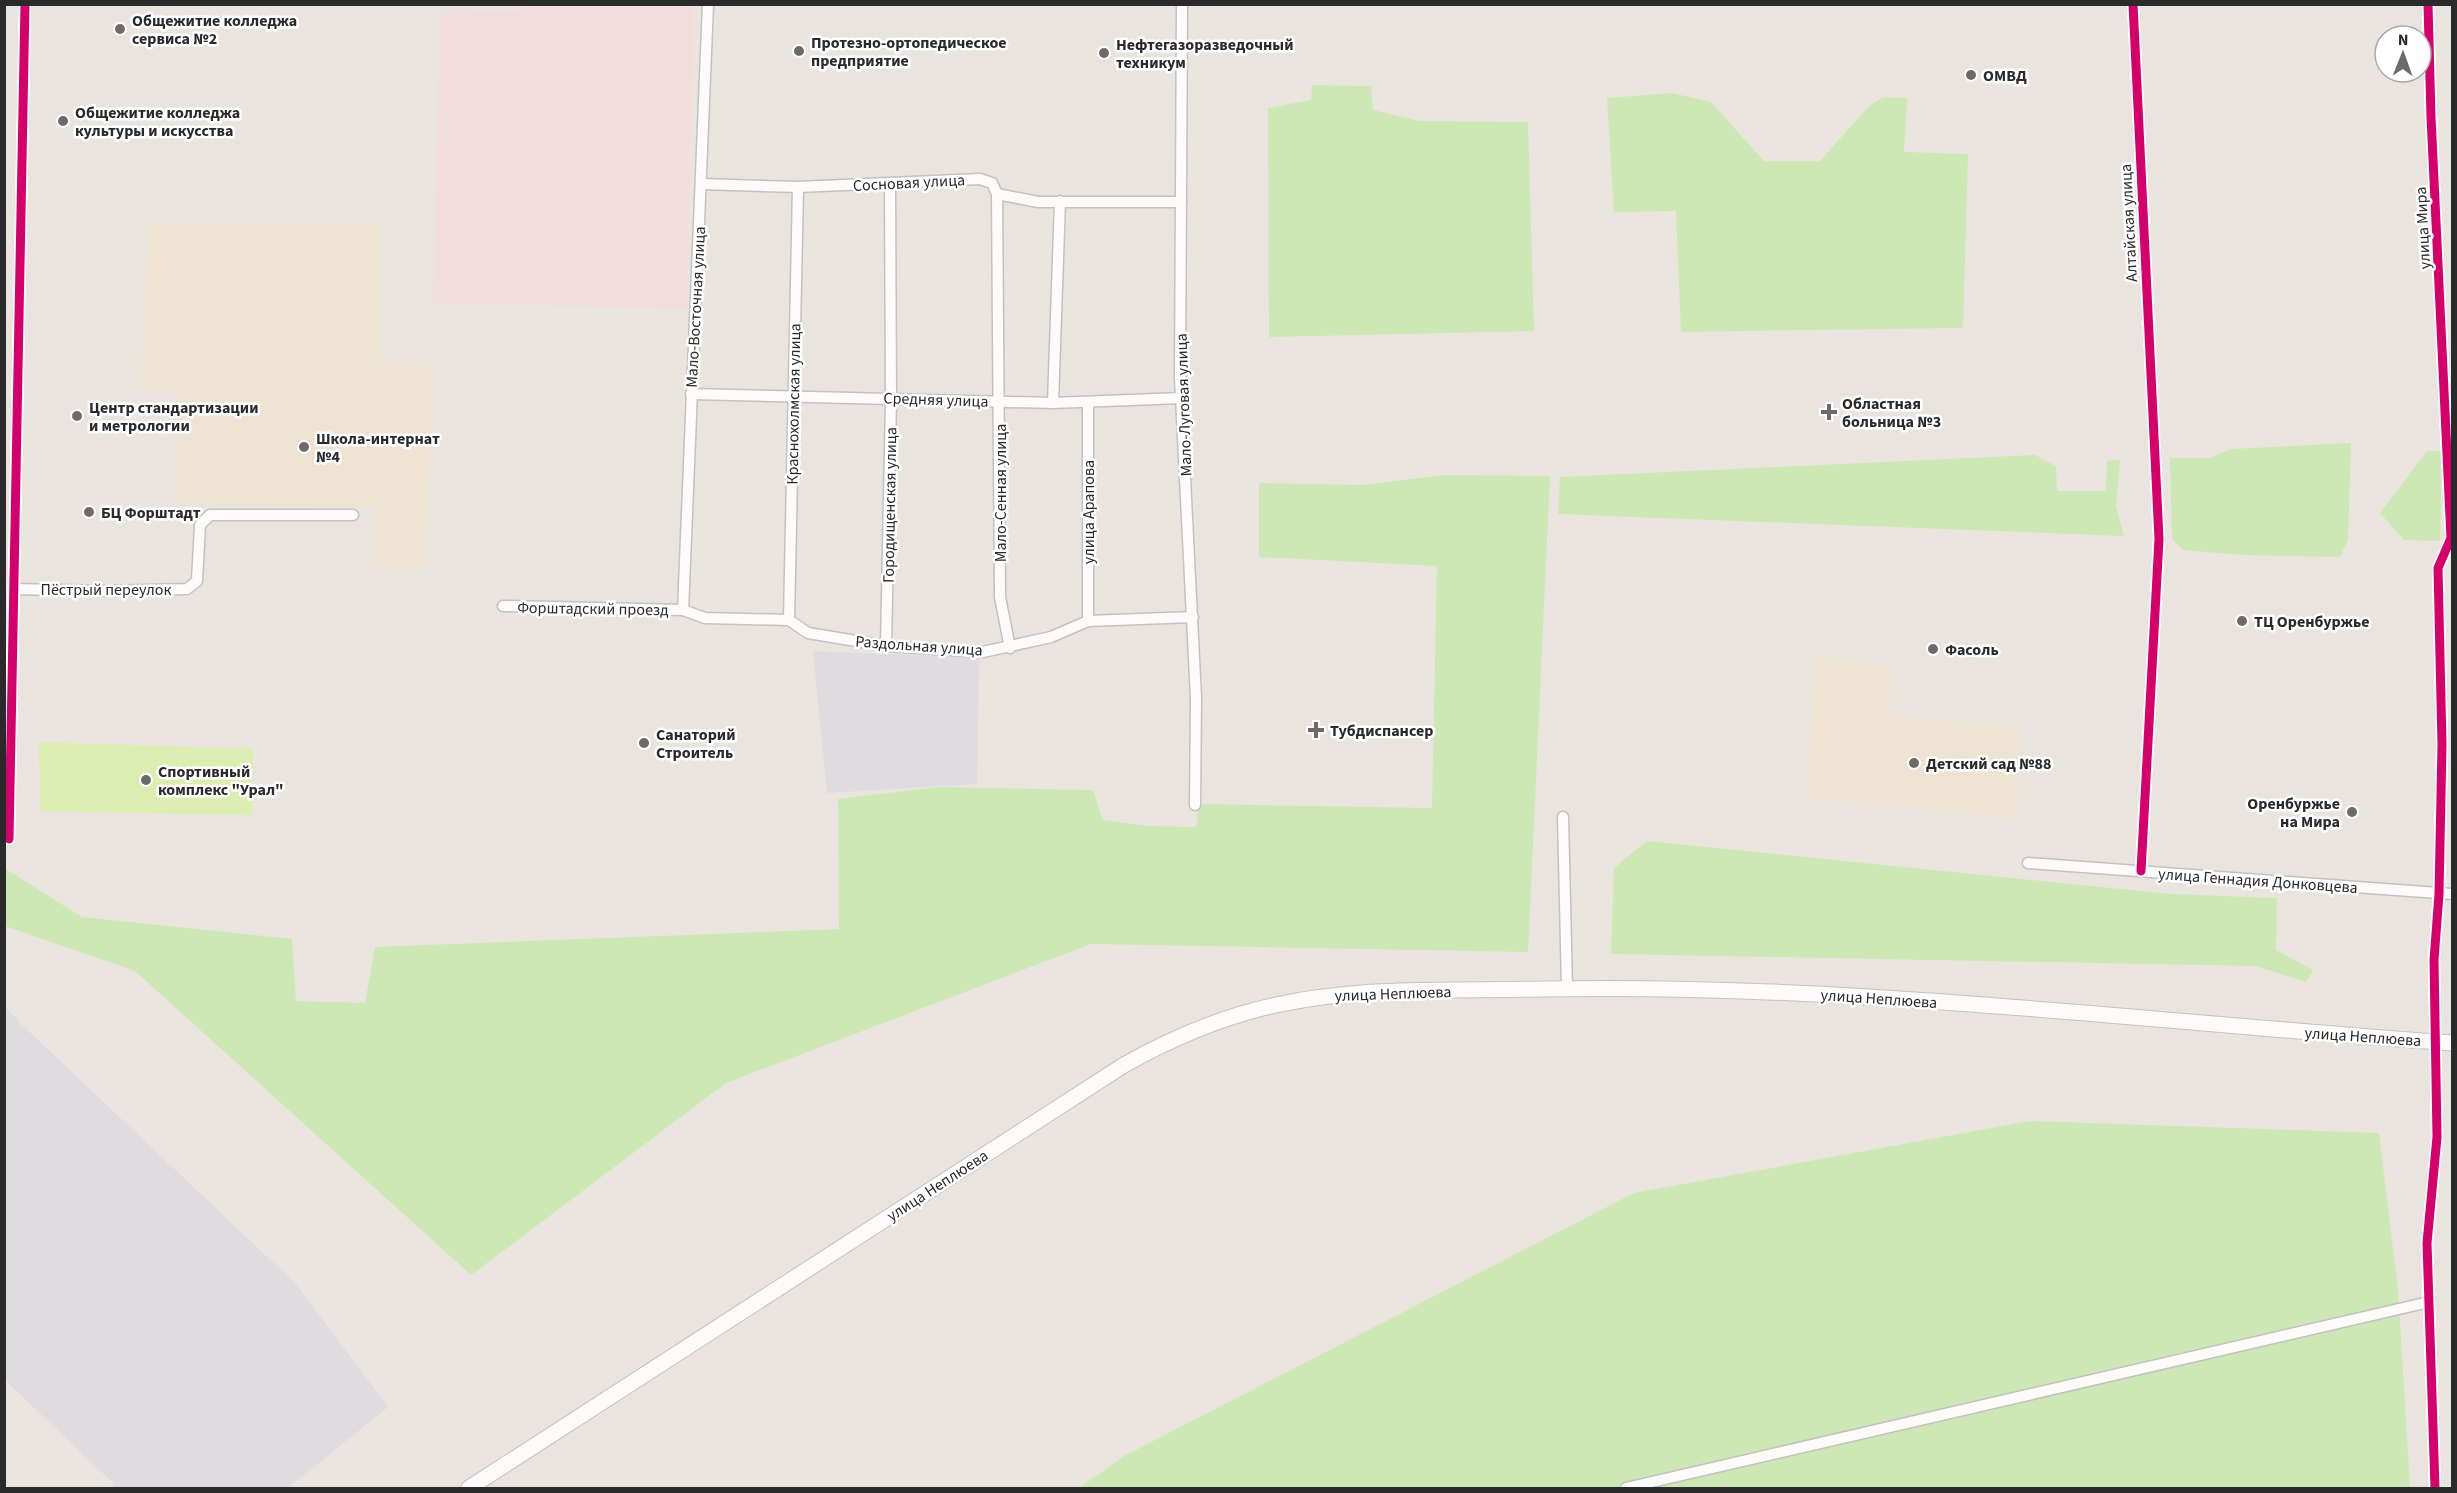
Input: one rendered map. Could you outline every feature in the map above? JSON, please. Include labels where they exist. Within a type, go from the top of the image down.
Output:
[{"type":"main road","name":"улица Неплюева","points":[[469,1488],[1124,1065],[1180,1036],[1256,1010],[1332,995],[1668,987],[1775,990],[2452,1043]]},
{"type":"street","points":[[9,839],[25,4]]},
{"type":"street","name":"Мало-Восточная улица","points":[[683,610],[708,4]]},
{"type":"street","name":"Мало-Луговая улица","points":[[1182,4],[1181,398],[1196,698],[1195,805]]},
{"type":"street","name":"Алтайская улица","points":[[2133,4],[2159,550],[2141,871]]},
{"type":"street","name":"улица Мира","points":[[2428,4],[2431,117],[2450,449],[2451,538],[2438,568],[2442,745],[2439,894],[2434,960],[2437,1137],[2427,1242],[2435,1488]]},
{"type":"street","name":"Сосновая улица","points":[[701,184],[798,188],[980,179],[992,183],[997,194],[1038,202],[1181,202]]},
{"type":"street","name":"Городищенская улица","points":[[886,646],[891,398],[890,184]]},
{"type":"street","name":"Краснохолмская улица","points":[[789,620],[798,188]]},
{"type":"street","name":"Мало-Сенная улица","points":[[997,194],[1000,597],[1010,648]]},
{"type":"street","points":[[1053,403],[1060,201]]},
{"type":"street","name":"Средняя улица","points":[[692,394],[1053,403],[1181,398]]},
{"type":"street","name":"улица Арапова","points":[[1088,403],[1088,621]]},
{"type":"street","name":"Пёстрый переулок","points":[[14,589],[106,591],[187,589],[196,581],[200,525],[210,515],[353,515]]},
{"type":"street","name":"Форштадский проезд","points":[[503,606],[683,610]]},
{"type":"street","name":"Раздольная улица","points":[[683,610],[705,618],[789,620],[808,633],[886,646],[983,652],[1010,648],[1054,636],[1088,621],[1192,618]]},
{"type":"street","points":[[1563,817],[1567,988]]},
{"type":"street","name":"улица Геннадия Донковцева","points":[[2028,863],[2452,894]]},
{"type":"street","points":[[1626,1488],[2429,1302]]},
{"type":"shaded area","points":[[525,5],[694,5],[687,309],[433,303],[440,9],[525,11]]},
{"type":"shaded area","name":"Школа-интернат №4","points":[[149,224],[380,224],[380,363],[433,364],[425,572],[376,568],[376,507],[177,504],[178,390],[141,390]]},
{"type":"shaded area","points":[[813,651],[979,658],[977,784],[827,793]]},
{"type":"shaded area","name":"Детский сад №88","points":[[1815,656],[1890,665],[1889,716],[2020,727],[2016,818],[1807,798]]},
{"type":"shaded area","points":[[4,1005],[20,1023],[296,1284],[388,1407],[288,1488],[113,1488],[113,1483],[5,1380]]},
{"type":"green space","points":[[1312,85],[1371,86],[1373,110],[1420,121],[1528,122],[1534,331],[1269,337],[1268,108],[1311,100]]},
{"type":"green space","points":[[1672,93],[1711,102],[1764,161],[1820,161],[1868,107],[1883,97],[1907,98],[1904,152],[1968,154],[1963,328],[1681,332],[1676,211],[1614,212],[1607,98]]},
{"type":"green space","points":[[2351,443],[2348,539],[2340,557],[2243,555],[2183,550],[2172,539],[2170,458],[2211,458],[2231,449]]},
{"type":"green space","points":[[2427,451],[2442,451],[2440,541],[2404,540],[2380,513]]},
{"type":"green space","points":[[2035,455],[2056,466],[2057,491],[2106,491],[2107,461],[2120,460],[2116,506],[2124,536],[1558,514],[1560,477]]},
{"type":"green space","points":[[1444,475],[1550,476],[1528,952],[1091,944],[726,1083],[471,1275],[135,971],[5,926],[4,868],[82,917],[292,939],[296,1001],[365,1003],[375,947],[839,929],[838,799],[937,787],[1093,790],[1103,820],[1148,826],[1196,827],[1199,804],[1432,808],[1437,566],[1259,557],[1259,483],[1362,485]]},
{"type":"green space","name":"Спортивный комплекс \"Урал\"","points":[[39,742],[253,749],[252,815],[40,811]]},
{"type":"green space","points":[[1647,841],[2171,894],[2277,898],[2276,950],[2313,970],[2306,982],[2255,966],[1611,954],[1614,868]]},
{"type":"green space","points":[[2030,1121],[2379,1133],[2398,1290],[2410,1488],[1079,1488],[1126,1455],[1634,1193]]},
{"type":"cycle path","points":[[9,839],[25,4]]},
{"type":"cycle path","points":[[2133,4],[2159,539],[2141,871]]},
{"type":"cycle path","points":[[2428,4],[2431,117],[2451,538],[2438,568],[2442,745],[2439,894],[2434,960],[2437,1137],[2427,1243],[2435,1488]]},
{"type":"place","name":"Общежитие колледжа сервиса №2","points":[[120,29]]},
{"type":"place","name":"Протезно-ортопедическое предприятие","points":[[799,51]]},
{"type":"place","name":"Нефтегазоразведочный техникум","points":[[1104,53]]},
{"type":"place","name":"ОМВД","points":[[1971,75]]},
{"type":"place","name":"Общежитие колледжа культуры и искусства","points":[[63,121]]},
{"type":"place","name":"Областная больница №3","points":[[1829,412]]},
{"type":"place","name":"Центр стандартизации и метрологии","points":[[77,416]]},
{"type":"place","name":"Школа-интернат №4","points":[[304,447]]},
{"type":"place","name":"БЦ Форштадт","points":[[89,512]]},
{"type":"place","name":"ТЦ Оренбуржье","points":[[2242,621]]},
{"type":"place","name":"Фасоль","points":[[1933,649]]},
{"type":"place","name":"Тубдиспансер","points":[[1316,730]]},
{"type":"place","name":"Санаторий Строитель","points":[[644,743]]},
{"type":"place","name":"Детский сад №88","points":[[1914,763]]},
{"type":"place","name":"Спортивный комплекс \"Урал\"","points":[[146,780]]},
{"type":"place","name":"Оренбуржье на Мира","points":[[2352,812]]}]
